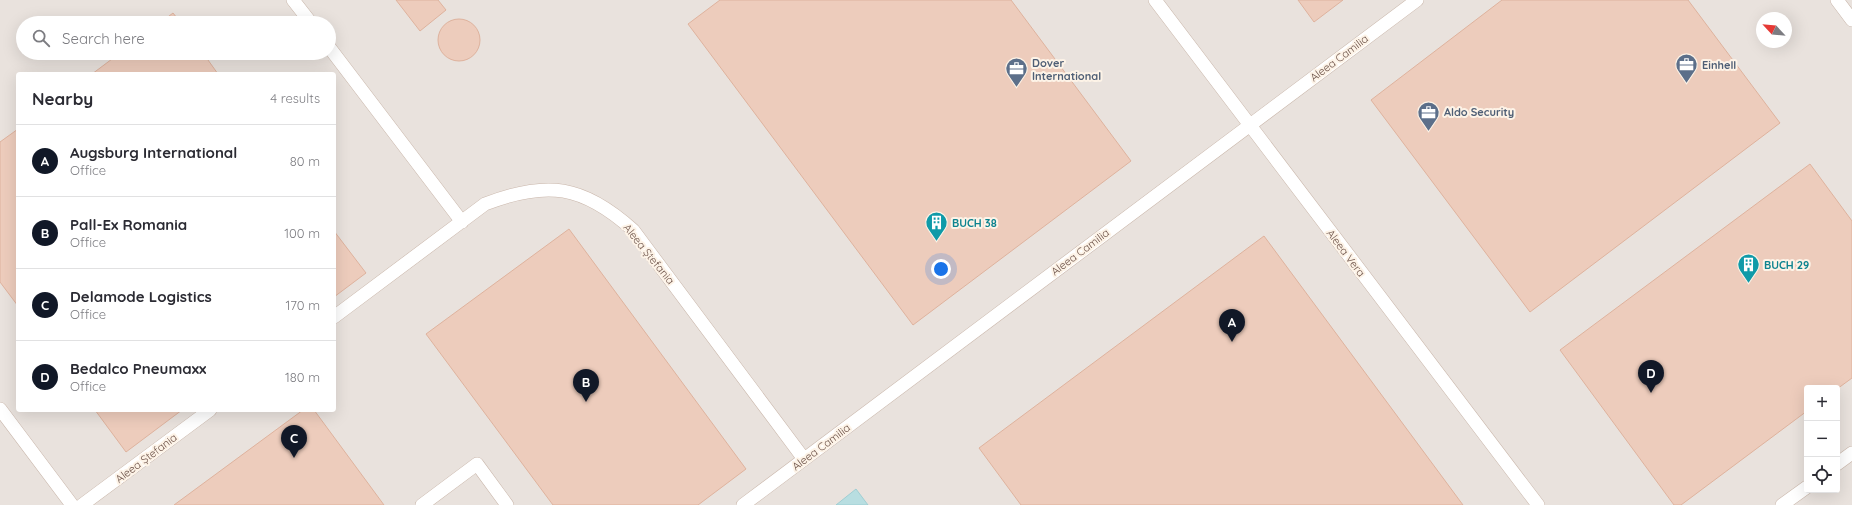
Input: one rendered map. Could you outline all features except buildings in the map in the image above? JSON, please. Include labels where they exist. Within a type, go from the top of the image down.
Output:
[{"type":"lane","points":[[293,0],[306,16]]},
{"type":"lane","name":"Aleea Vera","points":[[1155,0],[1538,505]]},
{"type":"lane","name":"Aleea Camilia","points":[[743,505],[1417,0]]},
{"type":"lane","points":[[1837,0],[1852,20]]},
{"type":"lane","points":[[336,56],[462,222]]},
{"type":"lane","name":"Aleea Ștefania","points":[[336,316],[485,204],[509,195],[534,189],[560,190],[578,195],[599,204],[618,217],[633,230],[804,459]]},
{"type":"lane","points":[[0,409],[72,505]]},
{"type":"lane","name":"Aleea Ștefania","points":[[82,505],[207,412]]},
{"type":"lane","points":[[1840,462],[1852,453]]},
{"type":"lane","points":[[422,505],[477,464],[507,505]]},
{"type":"lane","points":[[1782,505],[1804,489]]},
{"type":"shaded area","points":[[0,0],[1852,0],[1852,505],[0,505]]},
{"type":"water","points":[[856,489],[868,505],[836,505]]},
{"type":"place","name":"Einhell","points":[[1686,84]]},
{"type":"place","name":"Dover International","points":[[1017,88]]},
{"type":"place","name":"Aldo Security","points":[[1428,132]]},
{"type":"place","name":"BUCH 38","points":[[937,242]]},
{"type":"place","name":"BUCH 29","points":[[1749,284]]},
{"type":"place","name":"Augsburg International","points":[[1232,342]]},
{"type":"place","name":"Bedalco Pneumaxx","points":[[1651,393]]},
{"type":"place","name":"Pall-Ex Romania","points":[[586,402]]},
{"type":"place","name":"Delamode Logistics","points":[[294,458]]}]
